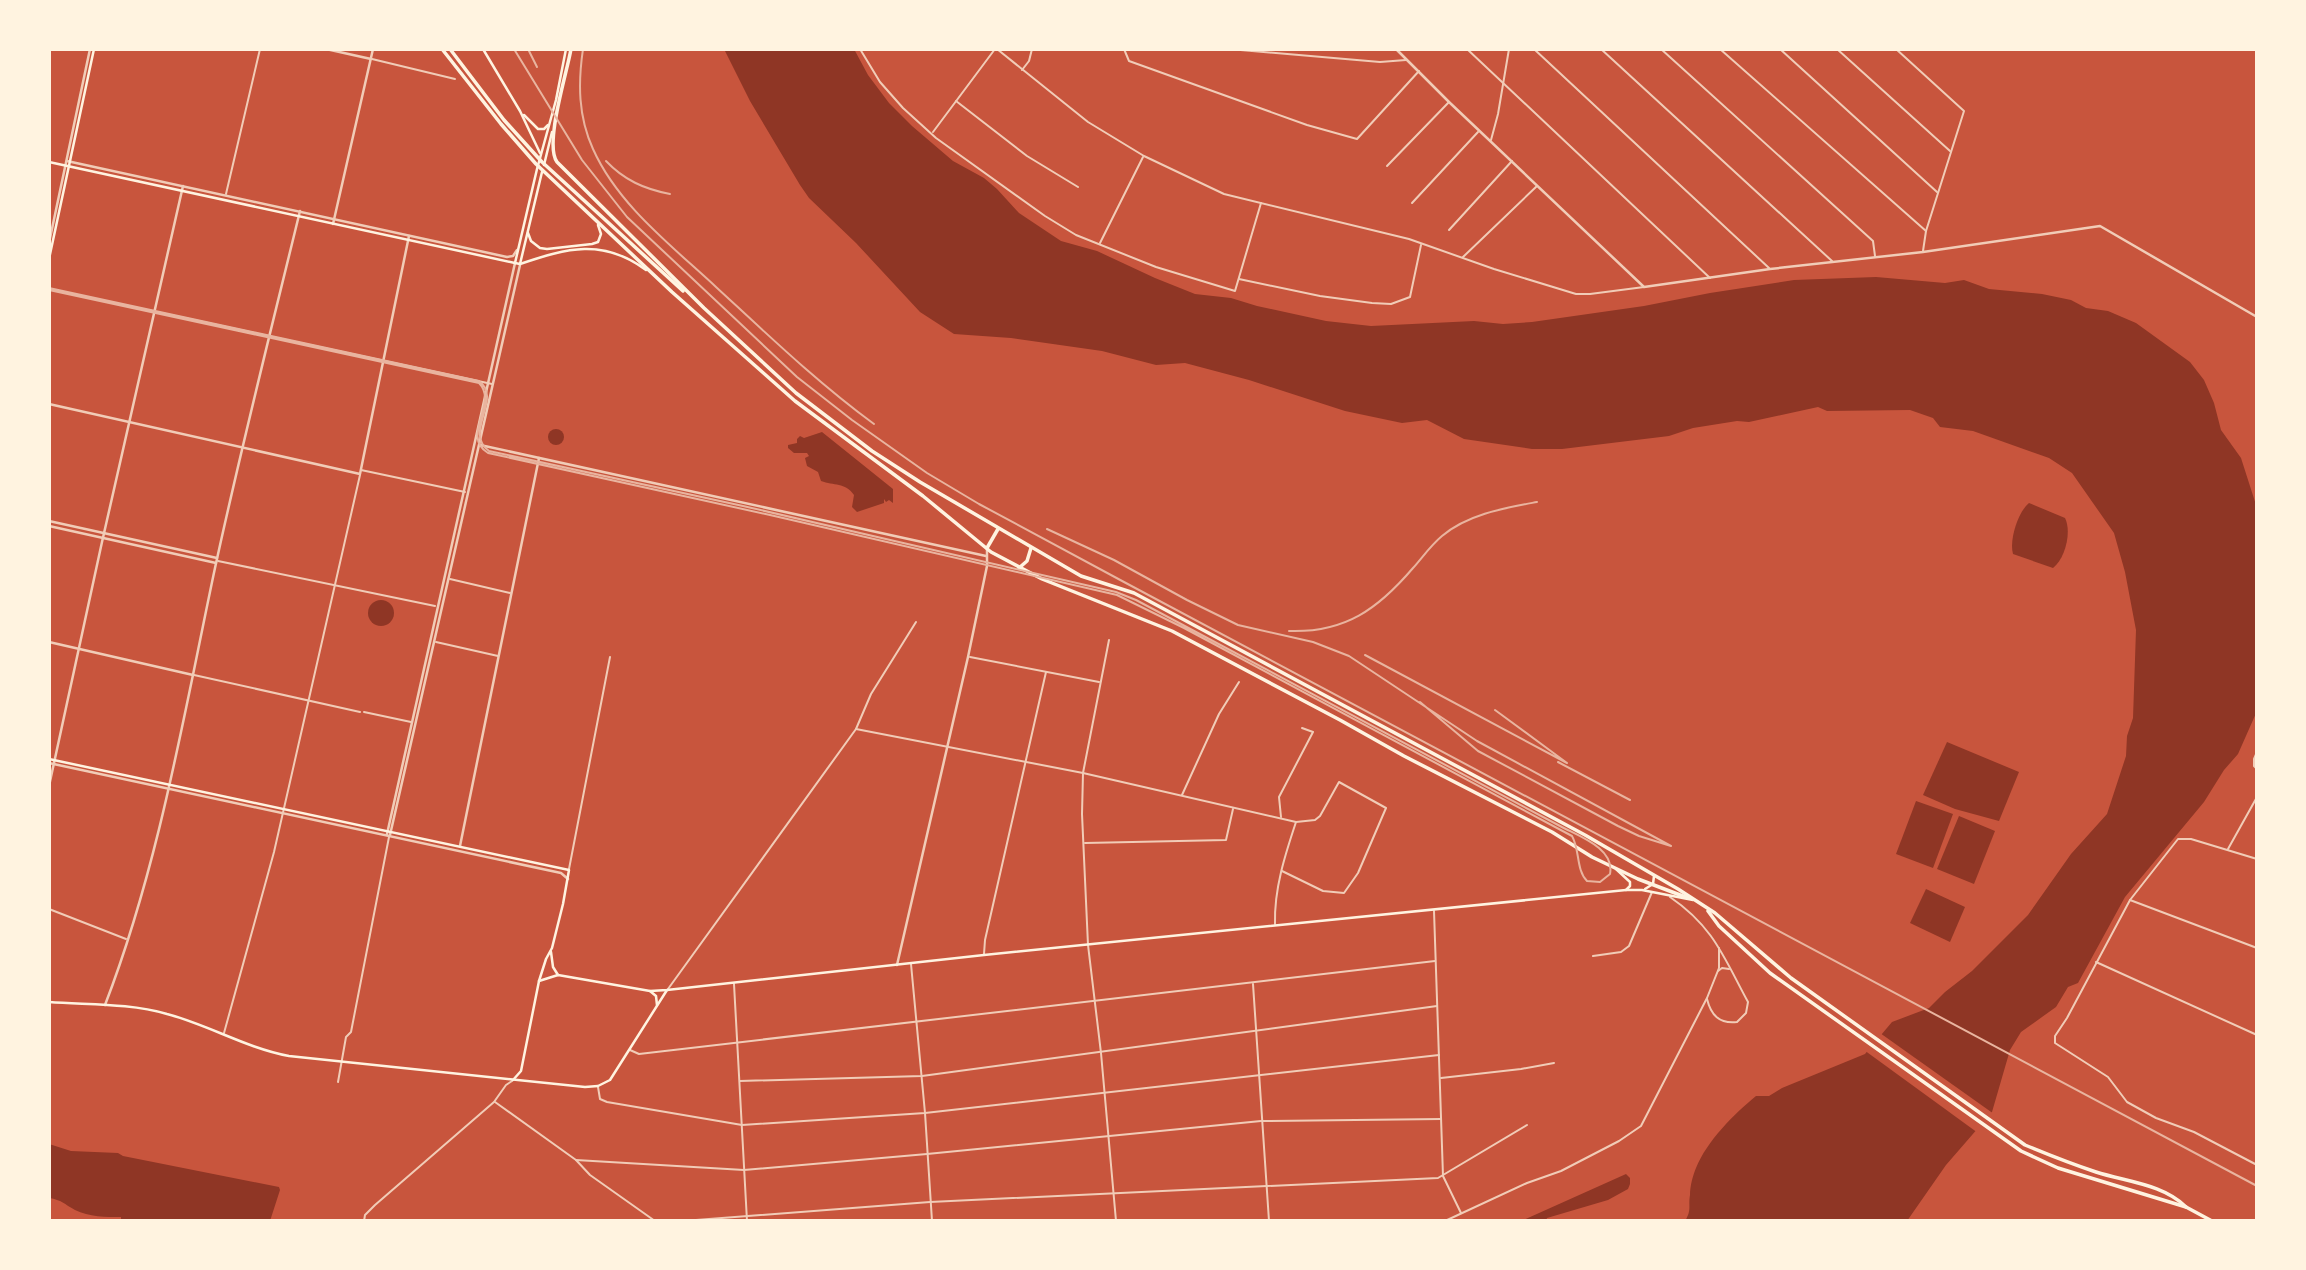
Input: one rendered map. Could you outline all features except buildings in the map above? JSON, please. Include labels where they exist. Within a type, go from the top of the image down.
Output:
[{"type":"main road","points":[[49,259],[92,49]]},
{"type":"main road","points":[[442,49],[521,147],[660,280],[795,401],[923,496],[987,548],[1042,579],[1172,631],[1552,832],[1577,850],[1638,879],[1693,900]]},
{"type":"main road","points":[[450,49],[526,144],[593,210],[796,393],[861,443],[920,482],[1081,576],[1149,601],[1503,790],[1653,874],[1715,914],[1799,984],[2025,1145],[2061,1161],[2166,1192],[2176,1196],[2186,1207]]},
{"type":"main road","points":[[483,49],[520,111],[541,155]]},
{"type":"main road","points":[[518,263],[520,244],[566,49]]},
{"type":"main road","points":[[518,263],[571,49]]},
{"type":"main road","points":[[520,111],[538,130],[545,128],[550,119]]},
{"type":"main road","points":[[552,132],[552,153],[557,162],[704,308]]},
{"type":"main road","points":[[49,162],[183,188],[224,200],[518,263],[570,249],[588,248],[622,255],[660,280]]},
{"type":"main road","points":[[528,231],[531,242],[543,249],[592,244],[598,242],[602,232],[594,219]]},
{"type":"main road","points":[[987,548],[998,529]]},
{"type":"main road","points":[[1020,568],[1027,561],[1031,548]]},
{"type":"main road","points":[[51,761],[569,870],[551,952],[553,967],[558,975]]},
{"type":"main road","points":[[1616,869],[1630,882],[1626,890]]},
{"type":"main road","points":[[1638,879],[1644,875],[1644,869]]},
{"type":"main road","points":[[1653,874],[1653,884]]},
{"type":"main road","points":[[1642,890],[1653,884]]},
{"type":"main road","points":[[539,981],[558,975],[650,990],[667,990],[1626,890],[1652,891],[1693,900]]},
{"type":"main road","points":[[1707,909],[1719,926],[1759,964],[2021,1152],[2058,1168],[2186,1207],[2212,1221]]},
{"type":"main road","points":[[513,1080],[521,1071],[539,981],[551,952]]},
{"type":"main road","points":[[650,990],[657,999],[656,1011]]},
{"type":"main road","points":[[49,1002],[159,1012],[192,1021],[258,1049],[289,1056],[585,1087],[598,1086],[610,1080],[667,990]]},
{"type":"street","points":[[224,200],[260,49]]},
{"type":"street","points":[[326,49],[455,79]]},
{"type":"street","points":[[333,224],[373,49]]},
{"type":"street","points":[[860,49],[889,94],[932,133],[1065,229],[1156,267],[1235,291],[1262,202]]},
{"type":"street","points":[[932,133],[996,49],[1088,122],[1144,156],[1224,194],[1409,239],[1576,293],[1590,294],[2100,226],[2257,317]]},
{"type":"street","points":[[1022,71],[1029,61],[1032,49]]},
{"type":"street","points":[[1124,49],[1129,61],[1307,125],[1357,139],[1419,71]]},
{"type":"street","points":[[1229,49],[1380,62],[1407,60]]},
{"type":"street","points":[[1396,49],[1644,287]]},
{"type":"street","points":[[1467,49],[1711,278]]},
{"type":"street","points":[[1491,141],[1499,114],[1509,49]]},
{"type":"street","points":[[1534,49],[1770,269]]},
{"type":"street","points":[[1601,49],[1833,262]]},
{"type":"street","points":[[1661,49],[1873,241],[1875,257]]},
{"type":"street","points":[[1720,49],[1926,231]]},
{"type":"street","points":[[1780,49],[1937,193]]},
{"type":"street","points":[[1837,49],[1951,152]]},
{"type":"street","points":[[1896,49],[1964,111],[1937,193],[1923,251]]},
{"type":"street","points":[[956,101],[1027,156],[1078,187]]},
{"type":"street","points":[[1387,166],[1449,102]]},
{"type":"street","points":[[1412,203],[1480,130]]},
{"type":"street","points":[[1099,244],[1144,156]]},
{"type":"street","points":[[1449,230],[1512,160]]},
{"type":"street","points":[[49,243],[68,164]]},
{"type":"street","points":[[1462,258],[1538,185]]},
{"type":"street","points":[[49,786],[51,761],[79,649],[183,188],[509,258],[520,244]]},
{"type":"street","points":[[105,1005],[145,879],[169,787],[242,449],[300,211]]},
{"type":"street","points":[[223,1036],[270,869],[310,701],[410,236]]},
{"type":"street","points":[[1239,279],[1320,296],[1391,304],[1410,296],[1422,244]]},
{"type":"street","points":[[389,832],[488,384],[518,263]]},
{"type":"street","points":[[447,579],[480,446],[518,263]]},
{"type":"street","points":[[49,289],[493,384]]},
{"type":"street","points":[[49,404],[242,449],[465,492]]},
{"type":"street","points":[[480,446],[986,556]]},
{"type":"street","points":[[539,458],[459,848],[561,873],[568,879]]},
{"type":"street","points":[[49,523],[104,533],[217,561]]},
{"type":"street","points":[[49,523],[103,538],[435,606]]},
{"type":"street","points":[[897,965],[968,657],[987,566],[987,548]]},
{"type":"street","points":[[447,579],[510,593]]},
{"type":"street","points":[[667,990],[856,729],[871,694],[916,622]]},
{"type":"street","points":[[1109,640],[1083,773],[1083,843],[1088,945],[1110,1135],[1116,1221]]},
{"type":"street","points":[[433,641],[498,656]]},
{"type":"street","points":[[338,1082],[346,1037],[351,1032],[389,832],[433,641]]},
{"type":"street","points":[[49,642],[413,723]]},
{"type":"street","points":[[569,870],[610,657]]},
{"type":"street","points":[[968,657],[1100,682]]},
{"type":"street","points":[[984,955],[985,940],[1046,672]]},
{"type":"street","points":[[1182,796],[1183,788],[1219,713],[1239,682]]},
{"type":"street","points":[[1281,818],[1279,797],[1313,732],[1302,728]]},
{"type":"street","points":[[856,729],[1083,773],[1296,822],[1315,820],[1320,816],[1339,782],[1386,808],[1358,873],[1344,893],[1323,891],[1282,871]]},
{"type":"street","points":[[2255,767],[2253,758],[2257,752]]},
{"type":"street","points":[[2228,850],[2257,797]]},
{"type":"street","points":[[1083,843],[1226,840],[1233,808]]},
{"type":"street","points":[[1275,925],[1274,904],[1296,822]]},
{"type":"street","points":[[2257,859],[2191,839],[2179,839],[2130,900],[2055,1036],[2054,1043],[2108,1077],[2127,1102],[2156,1118],[2194,1132],[2257,1166]]},
{"type":"street","points":[[1593,956],[1621,951],[1629,946],[1652,891]]},
{"type":"street","points":[[1667,895],[1696,916],[1707,929],[1748,1002],[1746,1013],[1737,1022],[1722,1021],[1713,1015],[1707,998]]},
{"type":"street","points":[[2130,900],[2257,947]]},
{"type":"street","points":[[49,909],[127,940]]},
{"type":"street","points":[[1433,909],[1443,1176],[1461,1214]]},
{"type":"street","points":[[1445,1221],[1527,1183],[1561,1171],[1619,1141],[1641,1126],[1707,998],[1717,972],[1719,948]]},
{"type":"street","points":[[629,1050],[639,1054],[1435,961]]},
{"type":"street","points":[[2096,962],[2257,1035]]},
{"type":"street","points":[[911,963],[932,1221]]},
{"type":"street","points":[[1717,972],[1722,968],[1730,969]]},
{"type":"street","points":[[734,982],[747,1221]]},
{"type":"street","points":[[1253,983],[1269,1221]]},
{"type":"street","points":[[740,1081],[922,1076],[1437,1006]]},
{"type":"street","points":[[598,1086],[600,1099],[607,1102],[742,1125],[925,1113],[1439,1055]]},
{"type":"street","points":[[1440,1079],[1554,1063]]},
{"type":"street","points":[[364,1221],[365,1215],[375,1205],[494,1102],[506,1084],[513,1080]]},
{"type":"street","points":[[494,1102],[655,1221]]},
{"type":"street","points":[[576,1160],[744,1170],[1261,1121],[1441,1119]]},
{"type":"street","points":[[683,1221],[930,1202],[1437,1178],[1527,1125]]},
{"type":"shaded area","points":[[724,49],[854,49],[868,75],[889,103],[912,126],[953,161],[984,178],[1019,213],[1061,241],[1097,251],[1195,294],[1231,298],[1326,321],[1371,326],[1474,321],[1503,324],[1532,322],[1794,280],[1876,277],[1945,283],[1964,280],[1989,289],[2071,300],[2086,308],[2108,311],[2136,323],[2190,362],[2204,380],[2221,430],[2241,458],[2257,508],[2257,711],[2238,754],[2224,770],[2204,802],[2125,897],[2078,983],[2068,987],[2056,1007],[2021,1032],[2010,1050],[1992,1112],[1946,1165],[1907,1221],[1685,1221],[1689,1211],[1692,1181],[1701,1158],[1714,1138],[1739,1111],[1756,1096],[1769,1096],[1782,1088],[1865,1054],[1892,1022],[1929,1008],[1972,971],[2028,915],[2071,854],[2107,814],[2126,756],[2127,736],[2133,718],[2136,630],[2125,572],[2114,533],[2072,473],[2049,458],[1973,431],[1940,427],[1933,418],[1910,410],[1827,411],[1818,407],[1749,422],[1737,421],[1693,428],[1669,436],[1562,449],[1532,449],[1464,439],[1427,420],[1402,423],[1345,411],[1249,380],[1185,363],[1156,365],[1102,351],[1011,338],[954,334],[920,312],[856,243],[809,198],[750,101]]},
{"type":"shaded area","points":[[556,429],[562,431],[562,443],[556,445],[550,443],[548,437],[550,431]]},
{"type":"shaded area","points":[[822,432],[893,489],[893,503],[884,499],[884,503],[857,512],[852,507],[854,495],[851,491],[843,486],[821,481],[818,472],[807,466],[807,453],[794,453],[788,448],[788,445],[797,443],[800,436],[804,438]]},
{"type":"shaded area","points":[[2029,503],[2065,518],[2068,530],[2066,545],[2053,568],[2013,554],[2015,527]]},
{"type":"shaded area","points":[[381,600],[390,604],[394,613],[390,622],[381,626],[372,622],[368,613],[372,604]]},
{"type":"shaded area","points":[[1947,742],[2019,772],[1999,821],[1955,809],[1923,795]]},
{"type":"shaded area","points":[[1916,801],[1953,814],[1933,868],[1896,854]]},
{"type":"shaded area","points":[[1959,816],[1995,831],[1974,884],[1937,869]]},
{"type":"shaded area","points":[[1926,889],[1965,907],[1950,942],[1910,923]]},
{"type":"shaded area","points":[[49,1144],[71,1151],[118,1153],[279,1187],[280,1190],[270,1221],[121,1221],[121,1217],[80,1212],[49,1198]]},
{"type":"shaded area","points":[[1626,1174],[1630,1178],[1628,1189],[1608,1200],[1547,1218],[1546,1221],[1521,1221]]},
{"type":"pier","points":[[1880,1033],[1994,1114],[1985,1127],[1978,1133],[1864,1050]]},
{"type":"tram line","points":[[49,288],[479,381],[485,388],[487,397],[480,435],[482,444],[489,451],[1116,592],[1136,600],[1594,844],[1607,857],[1610,874],[1600,882],[1587,881],[1581,871],[1572,836],[1184,628],[1117,595],[488,453],[480,446],[478,438],[485,400],[479,383],[49,290]]},
{"type":"railway","points":[[514,49],[582,160],[627,217],[797,377],[927,473],[1124,582],[2257,1186]]},
{"type":"railway","points":[[528,49],[537,67]]},
{"type":"railway","points":[[583,49],[580,87],[584,124],[593,149],[617,188],[664,240],[833,392],[874,424]]},
{"type":"railway","points":[[606,161],[635,183],[670,194]]},
{"type":"railway","points":[[1289,631],[1327,628],[1359,616],[1400,583],[1434,543],[1452,528],[1487,513],[1537,502]]},
{"type":"railway","points":[[1047,529],[1114,560],[1238,625],[1313,642],[1349,656],[1477,741],[1671,846],[1618,826],[1478,751],[1420,702]]},
{"type":"railway","points":[[1365,655],[1567,763],[1495,710]]},
{"type":"railway","points":[[1558,762],[1630,800]]}]
